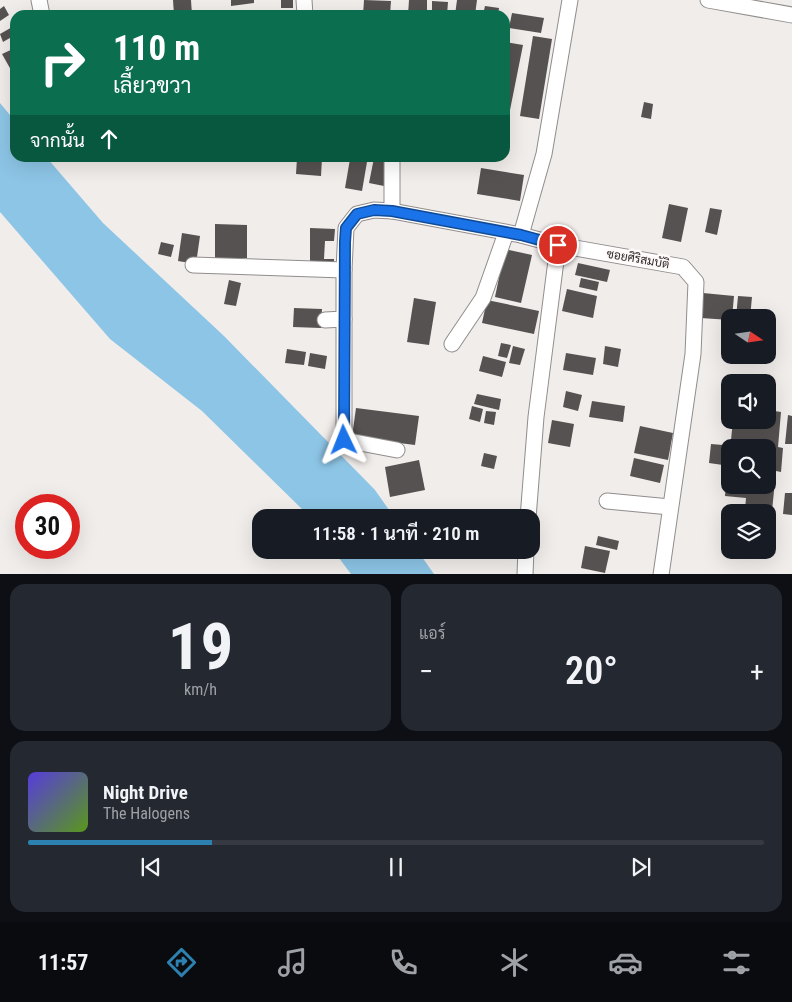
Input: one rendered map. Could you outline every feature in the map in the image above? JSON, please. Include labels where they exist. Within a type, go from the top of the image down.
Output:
[{"type":"street","points":[[452,344],[483,298],[514,234],[544,154],[570,0]]},
{"type":"street","points":[[708,0],[792,15]]},
{"type":"street","points":[[392,162],[392,211]]},
{"type":"street","name":"ซอยศิริสมบัติ","points":[[397,450],[344,440],[344,270],[346,228],[357,214],[374,210],[392,211],[514,234],[558,245],[683,267],[696,282],[693,354],[661,574]]},
{"type":"street","points":[[529,509],[536,416],[558,245]]},
{"type":"street","points":[[193,265],[344,270]]},
{"type":"street","points":[[325,320],[344,320]]},
{"type":"street","points":[[607,501],[670,507]]},
{"type":"street","points":[[525,574],[526,559]]},
{"type":"water","points":[[0,103],[10,115],[10,162],[50,162],[103,223],[224,336],[375,490],[388,509],[302,509],[202,411],[110,339],[0,212]]},
{"type":"water","points":[[340,559],[423,559],[434,574],[351,574]]},
{"type":"building","points":[[173,0],[191,0],[192,10],[174,10]]},
{"type":"building","points":[[231,0],[254,0],[254,3],[231,6]]},
{"type":"building","points":[[281,0],[293,0],[293,8],[281,8]]},
{"type":"building","points":[[364,0],[391,1],[390,10],[363,10]]},
{"type":"building","points":[[409,0],[427,0],[427,10],[408,10]]},
{"type":"building","points":[[457,0],[477,0],[476,10],[456,10]]},
{"type":"building","points":[[432,1],[448,2],[447,10],[432,10]]},
{"type":"building","points":[[4,6],[9,15],[0,21],[0,9]]},
{"type":"building","points":[[485,6],[499,8],[499,10],[484,10]]},
{"type":"building","points":[[512,13],[544,18],[541,33],[510,28]]},
{"type":"building","points":[[10,28],[10,38],[3,42],[0,34]]},
{"type":"building","points":[[533,36],[552,39],[539,119],[520,116]]},
{"type":"building","points":[[510,43],[523,45],[510,110]]},
{"type":"building","points":[[10,50],[10,68],[2,54]]},
{"type":"building","points":[[644,102],[653,104],[651,119],[641,117]]},
{"type":"building","points":[[297,162],[322,162],[321,176],[296,174]]},
{"type":"building","points":[[349,162],[367,162],[362,191],[345,188]]},
{"type":"building","points":[[373,162],[388,162],[384,186],[369,183]]},
{"type":"building","points":[[481,168],[524,175],[520,201],[477,194]]},
{"type":"building","points":[[669,204],[688,208],[681,242],[662,238]]},
{"type":"building","points":[[710,208],[722,210],[717,235],[705,232]]},
{"type":"building","points":[[215,224],[247,225],[247,258],[215,258]]},
{"type":"building","points":[[310,228],[335,229],[334,241],[325,241],[324,259],[334,259],[334,266],[310,265]]},
{"type":"building","points":[[182,233],[200,236],[196,264],[178,261]]},
{"type":"building","points":[[161,242],[174,245],[171,257],[158,254]]},
{"type":"building","points":[[505,249],[532,255],[521,303],[495,297]]},
{"type":"building","points":[[578,263],[610,270],[607,282],[575,275]]},
{"type":"building","points":[[581,278],[599,282],[597,291],[579,287]]},
{"type":"building","points":[[229,280],[241,283],[236,306],[224,304]]},
{"type":"building","points":[[567,289],[597,296],[593,318],[562,311]]},
{"type":"building","points":[[703,293],[734,296],[733,309],[721,309],[721,319],[701,318]]},
{"type":"building","points":[[738,296],[752,297],[751,309],[737,309]]},
{"type":"building","points":[[414,298],[436,302],[429,345],[407,342]]},
{"type":"building","points":[[487,300],[539,311],[534,334],[482,323]]},
{"type":"building","points":[[294,308],[322,309],[321,328],[293,327]]},
{"type":"building","points":[[501,343],[511,345],[507,358],[498,356]]},
{"type":"building","points":[[513,346],[525,349],[520,365],[509,363]]},
{"type":"building","points":[[605,346],[621,349],[618,367],[603,364]]},
{"type":"building","points":[[287,349],[306,352],[304,365],[285,363]]},
{"type":"building","points":[[310,353],[327,356],[325,369],[308,366]]},
{"type":"building","points":[[566,353],[596,358],[593,375],[563,370]]},
{"type":"building","points":[[483,356],[506,362],[502,377],[479,371]]},
{"type":"building","points":[[566,391],[582,395],[578,411],[563,407]]},
{"type":"building","points":[[477,394],[501,399],[499,410],[474,404]]},
{"type":"building","points":[[592,401],[625,406],[623,422],[589,417]]},
{"type":"building","points":[[472,406],[483,409],[480,422],[469,419]]},
{"type":"building","points":[[356,408],[419,416],[415,445],[352,437]]},
{"type":"building","points":[[486,411],[496,412],[494,425],[484,423]]},
{"type":"building","points":[[776,411],[781,412],[778,447],[783,448],[781,472],[776,471],[776,439],[731,439],[732,429],[776,429]]},
{"type":"building","points":[[788,415],[792,416],[792,444],[785,444]]},
{"type":"building","points":[[552,420],[574,424],[570,447],[548,443]]},
{"type":"building","points":[[640,426],[673,433],[668,460],[634,453]]},
{"type":"building","points":[[711,444],[721,445],[721,465],[709,463]]},
{"type":"building","points":[[484,453],[497,456],[494,469],[481,466]]},
{"type":"building","points":[[634,458],[664,465],[660,483],[630,476]]},
{"type":"building","points":[[419,460],[425,490],[390,497],[385,467]]},
{"type":"building","points":[[785,493],[792,493],[792,515],[783,514]]},
{"type":"building","points":[[725,494],[774,494],[773,504],[745,504],[746,498],[725,496]]},
{"type":"building","points":[[598,536],[619,541],[617,550],[596,545]]},
{"type":"building","points":[[585,546],[610,551],[605,573],[581,568]]},
{"type":"route","points":[[344,440],[342,417],[345,242],[346,228],[357,214],[374,210],[392,211],[521,235],[558,245]]}]
